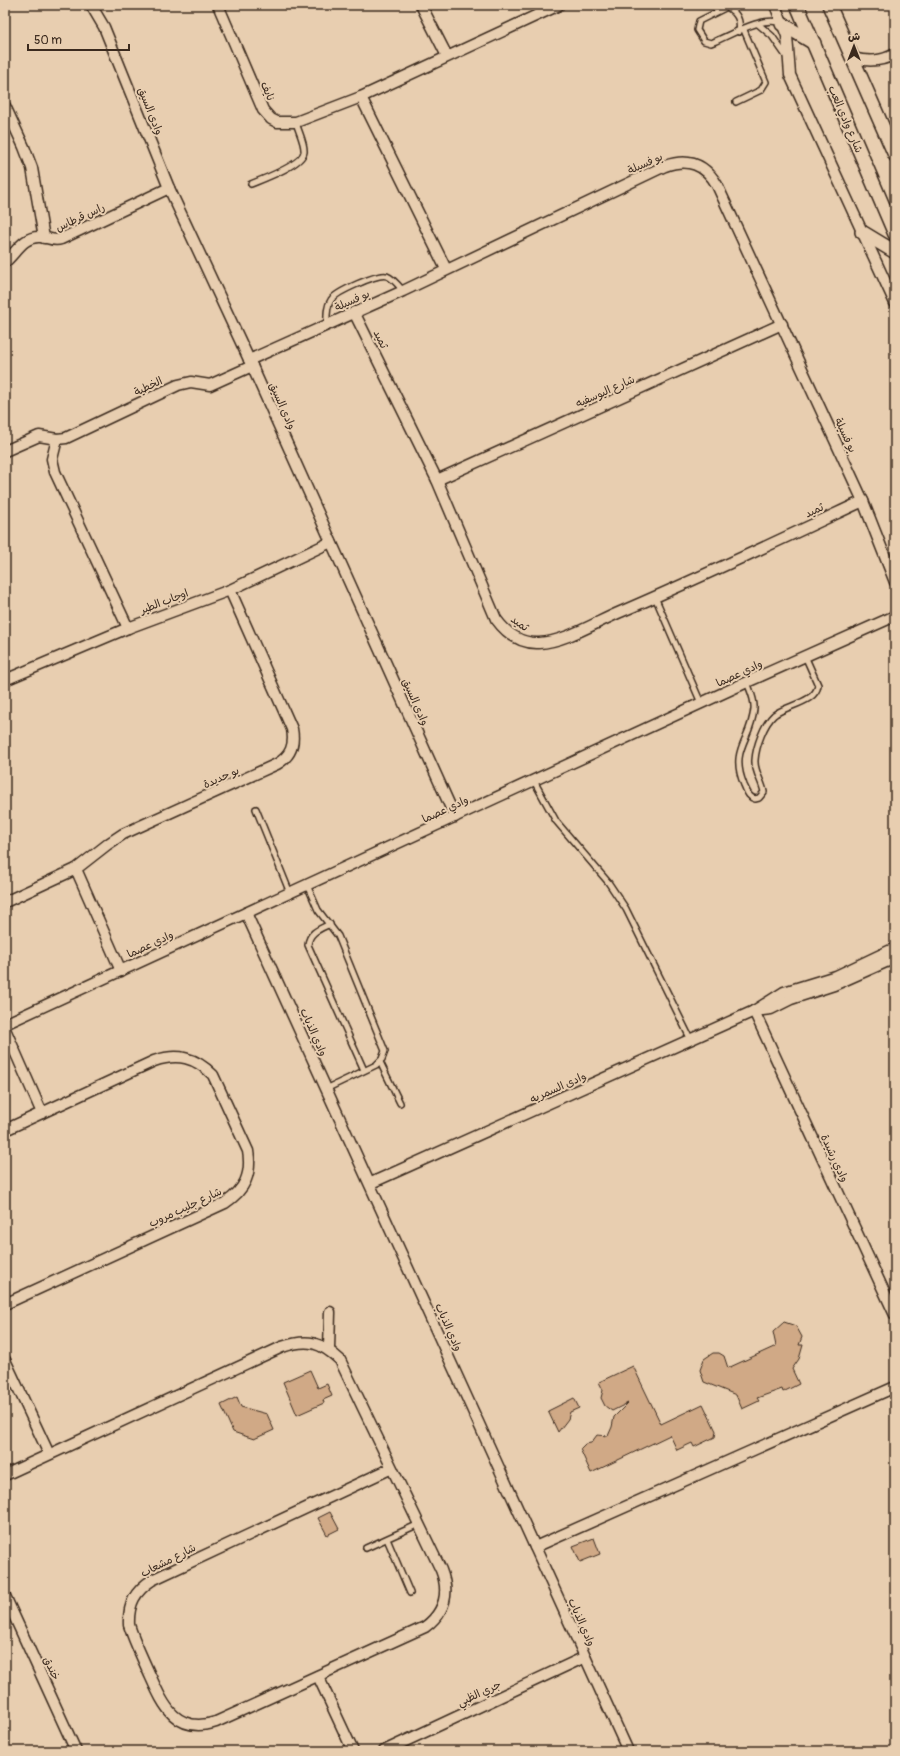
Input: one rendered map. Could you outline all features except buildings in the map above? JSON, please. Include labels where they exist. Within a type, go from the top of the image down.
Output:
[{"type":"street","name":"وادى السيق","points":[[91,5],[104,27],[169,188],[250,363],[455,817]]},
{"type":"street","name":"نايف","points":[[218,5],[263,110],[271,119],[277,122],[296,122],[361,96],[559,5]]},
{"type":"street","points":[[421,5],[448,56]]},
{"type":"street","points":[[775,5],[787,36],[790,75],[895,303]]},
{"type":"street","name":"شارع وادي العب","points":[[798,5],[895,234]]},
{"type":"street","points":[[829,5],[895,155]]},
{"type":"street","points":[[782,24],[814,44]]},
{"type":"street","points":[[853,58],[877,61],[885,60],[895,54]]},
{"type":"street","points":[[361,96],[446,269]]},
{"type":"street","points":[[5,106],[27,152],[32,168],[44,238]]},
{"type":"street","name":"بو فسيلة","points":[[250,363],[354,312],[403,291],[446,269],[666,166],[682,162],[690,163],[705,169],[717,185],[863,501],[895,582]]},
{"type":"street","name":"راس قرطاس","points":[[5,262],[23,243],[36,238],[44,238],[53,241],[61,239],[169,188]]},
{"type":"street","points":[[862,232],[895,252]]},
{"type":"street","name":"ثميد","points":[[354,312],[437,480],[496,619],[504,629],[514,637],[532,643],[550,642],[655,597],[863,501]]},
{"type":"street","name":"شارع اليوسفيه","points":[[437,480],[782,324]]},
{"type":"street","name":"الخطية","points":[[5,451],[39,436],[57,439],[66,438],[178,385],[191,382],[210,385],[250,363]]},
{"type":"street","points":[[57,439],[52,459],[55,472],[128,628]]},
{"type":"street","name":"اوجاب الطير","points":[[5,680],[128,628],[230,590],[331,542]]},
{"type":"street","name":"بو حديدة","points":[[5,902],[76,869],[123,834],[277,764],[291,751],[294,738],[292,729],[230,590]]},
{"type":"street","name":"وادي عصما","points":[[5,1024],[747,682],[895,616]]},
{"type":"street","points":[[76,869],[121,971]]},
{"type":"street","name":"وادي الذياب","points":[[246,913],[326,1089],[371,1183],[628,1751]]},
{"type":"street","name":"وادى السمريه","points":[[371,1183],[754,1012],[784,992],[836,976],[895,948]]},
{"type":"street","name":"وادى السمريه","points":[[754,1012],[771,1009],[798,996],[834,985],[895,958]]},
{"type":"street","name":"وادي رشيدة","points":[[754,1012],[895,1315]]},
{"type":"street","points":[[5,1029],[42,1113]]},
{"type":"street","name":"شارع جليب مروب","points":[[5,1130],[154,1062],[166,1057],[180,1056],[193,1059],[214,1075],[248,1151],[250,1163],[249,1175],[239,1192],[225,1203],[5,1304]]},
{"type":"street","points":[[5,1475],[282,1347],[297,1342],[314,1343],[329,1349],[330,1312]]},
{"type":"street","name":"شارع مشعاب","points":[[329,1349],[340,1360],[419,1524],[445,1580],[445,1602],[441,1612],[425,1627],[216,1722],[199,1726],[182,1722],[168,1711],[132,1635],[129,1625],[130,1603],[142,1586],[392,1468]]},
{"type":"street","points":[[5,1360],[49,1454]]},
{"type":"street","points":[[535,1547],[895,1387]]},
{"type":"street","name":"خندق","points":[[6,1598],[76,1751]]},
{"type":"street","name":"جري الظبي","points":[[384,1751],[585,1657]]},
{"type":"street","points":[[318,1676],[353,1751]]},
{"type":"lane","points":[[736,102],[761,90],[766,82],[741,31],[739,20],[729,6],[699,21],[697,27],[701,38],[704,41],[711,43],[741,31],[758,24],[770,20],[782,24]]},
{"type":"lane","points":[[758,24],[775,39],[788,58]]},
{"type":"lane","points":[[251,184],[296,164],[302,158],[304,149],[296,122]]},
{"type":"lane","points":[[327,325],[328,305],[339,293],[382,275],[390,277],[403,291]]},
{"type":"lane","points":[[655,597],[702,704]]},
{"type":"lane","points":[[747,682],[753,698],[754,711],[739,753],[738,766],[748,795],[755,799],[759,798],[764,792],[756,772],[755,760],[768,721],[782,710],[812,696],[818,689],[816,680],[805,656]]},
{"type":"lane","points":[[534,781],[550,810],[564,831],[608,882],[626,909],[691,1040]]},
{"type":"lane","points":[[256,809],[290,893]]},
{"type":"lane","points":[[307,885],[318,910],[338,936],[384,1046],[384,1055],[380,1062],[326,1089]]},
{"type":"lane","points":[[330,924],[313,933],[310,936],[308,945],[364,1070]]},
{"type":"lane","points":[[380,1062],[400,1103]]},
{"type":"lane","points":[[366,1548],[419,1524]]},
{"type":"lane","points":[[387,1539],[410,1593]]}]
